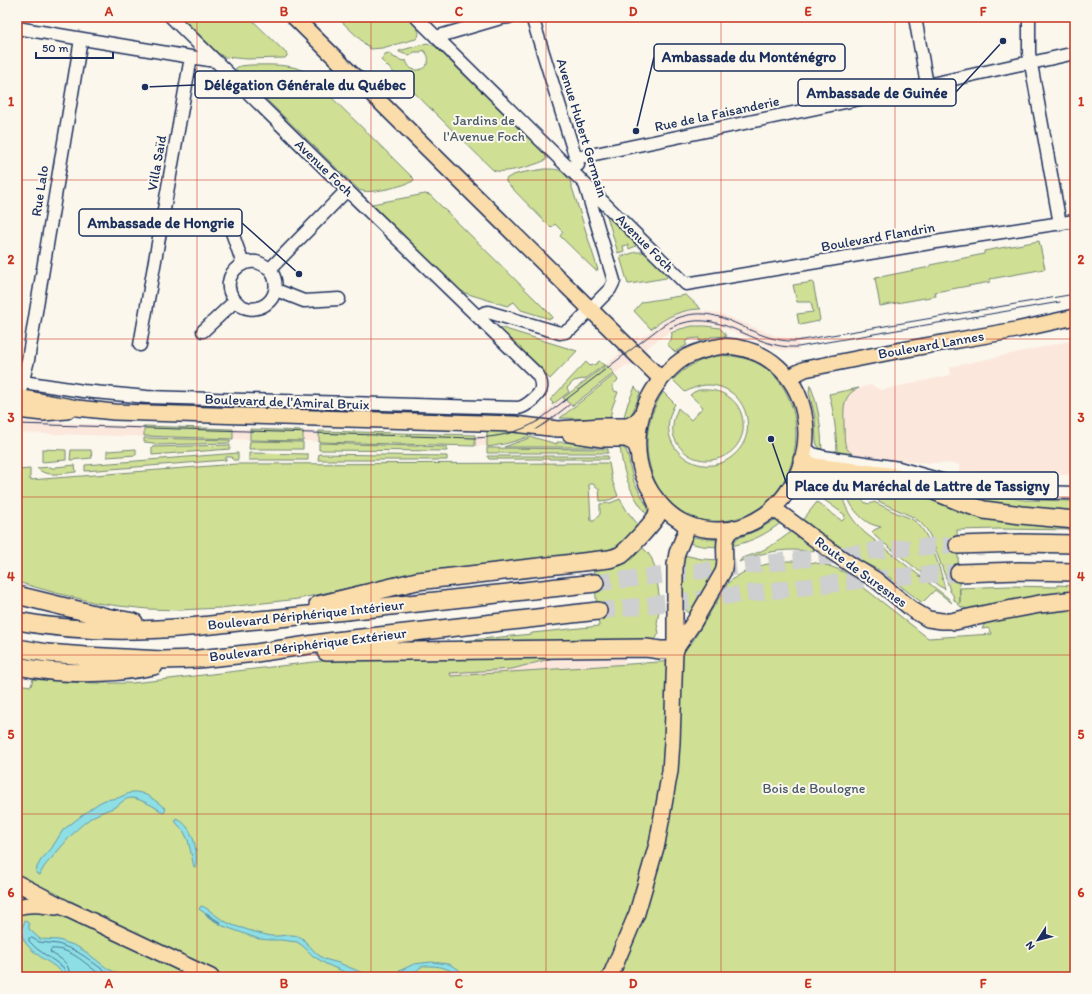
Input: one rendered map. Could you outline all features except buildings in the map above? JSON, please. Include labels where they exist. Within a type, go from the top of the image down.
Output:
[{"type":"highway","points":[[804,454],[814,467],[889,476],[912,482],[984,510],[1075,520]]},
{"type":"highway","points":[[252,620],[417,581],[616,557],[627,550],[655,518],[658,511],[655,499]]},
{"type":"highway","points":[[958,545],[1022,543],[1075,544]]},
{"type":"highway","points":[[959,573],[1020,571],[1075,572]]},
{"type":"highway","name":"Boulevard Périphérique Intérieur","points":[[17,621],[57,627],[92,629],[127,630],[188,627],[362,610],[595,583]]},
{"type":"highway","points":[[17,595],[106,617],[164,626],[188,627]]},
{"type":"highway","points":[[956,621],[1040,604],[1075,600]]},
{"type":"highway","name":"Boulevard Périphérique Extérieur","points":[[17,648],[47,653],[86,656],[162,660],[198,659],[256,653],[335,641],[598,611]]},
{"type":"highway","points":[[256,653],[646,648],[675,650]]},
{"type":"highway","points":[[17,666],[62,672],[102,673],[198,659]]},
{"type":"main road","points":[[294,17],[661,379]]},
{"type":"main road","name":"Boulevard Lannes","points":[[789,378],[805,369],[1016,330],[1075,317]]},
{"type":"main road","points":[[675,650],[694,622],[723,572],[726,563],[725,538],[730,531],[755,521],[773,508],[783,498],[797,475],[804,454],[806,424],[802,405],[789,378],[775,364],[761,355],[746,349],[723,346],[705,349],[685,358],[672,367],[661,379],[650,396],[641,416],[638,433],[638,451],[639,462],[644,480],[655,499],[670,514],[690,525],[706,529],[721,530],[736,528]]},
{"type":"main road","name":"Boulevard de l'Amiral Bruix","points":[[17,395],[77,408],[136,413],[514,424],[558,429],[627,426],[636,422],[641,416]]},
{"type":"main road","name":"Boulevard de l'Amiral Bruix","points":[[17,410],[43,413],[92,410]]},
{"type":"main road","name":"Boulevard de l'Amiral Bruix","points":[[544,428],[587,437],[602,439],[626,439],[634,443],[638,451]]},
{"type":"main road","name":"Route de Suresnes","points":[[773,508],[831,551],[876,580],[913,610],[928,619],[956,621]]},
{"type":"main road","points":[[610,977],[637,913],[657,844],[670,771],[675,650],[676,561],[677,553],[686,531],[685,525],[680,520]]},
{"type":"main road","points":[[17,883],[65,908],[211,977]]},
{"type":"main road","points":[[17,907],[36,905],[65,908]]},
{"type":"street","name":"Avenue Foch","points":[[171,17],[538,376],[542,386]]},
{"type":"street","name":"Avenue Foch","points":[[416,17],[686,284]]},
{"type":"street","points":[[436,37],[503,17]]},
{"type":"street","name":"Avenue Hubert Germain","points":[[532,17],[614,280],[610,289],[590,309]]},
{"type":"street","points":[[915,17],[927,85]]},
{"type":"street","points":[[1029,17],[1029,53],[1060,224]]},
{"type":"street","points":[[17,28],[215,61]]},
{"type":"street","name":"Rue Lalo","points":[[17,395],[23,382],[80,39]]},
{"type":"street","name":"Rue de la Faisanderie","points":[[576,158],[1021,64],[1075,54]]},
{"type":"street","name":"Villa Saïd","points":[[140,345],[191,56]]},
{"type":"street","points":[[270,269],[347,190]]},
{"type":"street","points":[[227,218],[243,264]]},
{"type":"street","name":"Boulevard Flandrin","points":[[686,284],[942,241],[1075,221]]},
{"type":"street","points":[[250,262],[257,262],[264,264],[270,269],[276,282],[276,290],[273,297],[262,307],[255,309],[240,306],[231,295],[229,288],[229,280],[236,268],[250,262]]},
{"type":"street","points":[[276,290],[304,301],[339,299]]},
{"type":"street","points":[[203,331],[235,301]]},
{"type":"street","points":[[478,317],[484,312],[488,312],[563,333],[572,328],[590,309]]},
{"type":"street","name":"Boulevard de l'Amiral Bruix","points":[[23,382],[97,392],[170,398],[518,408],[528,404],[539,392],[542,386]]},
{"type":"street","points":[[804,454],[814,454],[824,457],[899,468],[945,481],[1037,492],[1075,493]]},
{"type":"shaded area","points":[[693,311],[722,314],[773,335],[797,338],[799,350],[783,350],[773,348],[714,325],[697,324],[681,327],[660,338],[648,347],[629,367],[626,365],[539,431],[519,441],[497,446],[17,433],[17,421],[144,426],[487,435],[524,425],[536,419],[617,356],[637,336],[640,339],[668,319],[682,313]]},
{"type":"shaded area","points":[[1075,340],[1075,475],[959,472],[959,464],[914,462],[853,454],[845,447],[843,410],[848,396],[856,389],[871,385],[881,390],[951,375],[950,367]]},
{"type":"shaded area","points":[[625,656],[625,660],[621,667],[479,734],[449,673],[512,669],[557,657]]},
{"type":"green space","points":[[181,17],[249,17],[287,54],[287,56],[285,58],[247,59],[224,57]]},
{"type":"green space","points":[[337,17],[405,17],[416,27],[419,33],[416,39],[382,48],[371,49]]},
{"type":"green space","name":"Jardins de l'Avenue Foch","points":[[427,43],[435,46],[546,155],[546,160],[527,167],[512,170],[493,170],[381,60],[385,54],[389,53],[393,57],[403,61],[406,60],[409,66],[414,70],[418,70],[427,65],[427,55],[423,50],[421,52],[414,52],[410,56],[399,51]]},
{"type":"green space","points":[[240,66],[287,66],[307,73],[414,179],[413,181],[378,191],[359,190],[236,70],[236,68]]},
{"type":"green space","name":"Jardins de l'Avenue Foch","points":[[545,169],[560,170],[570,181],[598,270],[595,270],[560,236],[563,232],[555,224],[551,228],[506,182],[506,179],[514,175]]},
{"type":"green space","points":[[425,194],[430,195],[552,316],[552,318],[550,319],[521,310],[514,302],[507,306],[465,293],[458,289],[372,204]]},
{"type":"green space","points":[[607,216],[633,240],[636,246],[629,249],[628,245],[623,246],[624,251],[618,253]]},
{"type":"green space","points":[[1039,241],[1045,269],[990,279],[990,282],[935,292],[936,296],[880,306],[875,278],[984,254],[984,251]]},
{"type":"green space","points":[[636,252],[646,253],[667,275],[667,277],[628,284],[620,257]]},
{"type":"green space","points":[[813,282],[820,320],[800,325],[797,314],[813,312],[811,302],[797,302],[793,285]]},
{"type":"green space","points":[[686,295],[701,309],[687,310],[674,314],[651,329],[634,311],[642,302]]},
{"type":"green space","points":[[692,326],[720,328],[727,336],[710,337],[699,341],[699,338],[689,339],[685,342],[687,345],[675,352],[667,344],[671,340],[671,333]]},
{"type":"green space","points":[[499,327],[577,351],[550,379],[498,328]]},
{"type":"green space","points":[[716,356],[748,359],[772,374],[788,396],[795,423],[794,452],[785,479],[767,502],[741,517],[719,521],[705,521],[689,516],[675,507],[659,488],[655,481],[648,458],[647,436],[652,414],[663,392],[675,404],[669,420],[669,434],[675,447],[684,457],[695,463],[709,465],[722,463],[735,454],[743,444],[747,433],[745,410],[739,401],[731,392],[721,387],[708,385],[696,387],[685,392],[673,380],[682,371]]},
{"type":"green space","points":[[599,361],[604,365],[584,380],[574,381],[567,388],[569,392],[552,405],[553,403],[550,400],[586,362],[590,366]]},
{"type":"green space","points":[[606,365],[614,373],[572,406],[563,398]]},
{"type":"green space","points":[[614,375],[618,380],[612,386],[614,391],[618,392],[612,408],[610,419],[560,418]]},
{"type":"green space","points":[[810,385],[816,401],[819,417],[822,450],[817,445],[816,440],[815,417],[809,392]]},
{"type":"green space","points":[[635,387],[640,393],[636,405],[630,416],[623,420],[628,403]]},
{"type":"green space","points":[[859,388],[853,391],[846,399],[844,409],[845,442],[847,449],[853,454],[853,457],[834,454],[834,451],[837,451],[836,436],[829,394]]},
{"type":"green space","points":[[699,390],[710,390],[725,394],[737,405],[742,417],[743,431],[739,442],[733,450],[714,460],[704,460],[684,452],[677,443],[674,435],[674,421],[678,408],[691,420],[703,407],[690,395]]},
{"type":"green space","points":[[144,426],[233,429],[233,439],[144,436]]},
{"type":"green space","points":[[487,428],[519,431],[532,435],[487,447]]},
{"type":"green space","points":[[250,429],[303,431],[303,441],[250,440]]},
{"type":"green space","points":[[319,431],[475,435],[475,446],[319,442]]},
{"type":"green space","points":[[532,437],[557,444],[557,442],[607,444],[608,447],[504,447]]},
{"type":"green space","points":[[144,438],[230,440],[230,443],[154,445],[154,443],[144,442]]},
{"type":"green space","points":[[250,441],[303,442],[303,449],[249,449]]},
{"type":"green space","points":[[319,443],[447,447],[447,451],[319,450]]},
{"type":"green space","points":[[230,445],[230,449],[152,455],[152,447]]},
{"type":"green space","points":[[620,446],[626,450],[628,455],[634,482],[648,508],[648,516],[636,500],[628,483],[623,466]]},
{"type":"green space","points":[[487,448],[608,449],[608,453],[487,453]]},
{"type":"green space","points":[[42,449],[66,450],[66,460],[42,462]]},
{"type":"green space","points":[[136,449],[136,455],[107,457],[107,451]]},
{"type":"green space","points":[[71,450],[91,450],[92,458],[70,460]]},
{"type":"green space","points":[[238,453],[238,460],[233,460],[232,457],[226,457],[226,460],[85,471],[85,465]]},
{"type":"green space","points":[[249,453],[308,454],[308,460],[249,460]]},
{"type":"green space","points":[[319,454],[447,456],[447,460],[318,460]]},
{"type":"green space","points":[[487,456],[608,456],[608,459],[489,459]]},
{"type":"green space","points":[[609,463],[612,480],[618,496],[609,500],[600,501],[599,489],[593,484],[589,484],[591,521],[594,521],[600,514],[600,504],[610,503],[620,499],[627,511],[640,527],[618,550],[407,575],[298,599],[220,608],[179,610],[119,606],[97,603],[17,582],[18,470],[30,469],[30,480],[236,464]]},
{"type":"green space","points":[[75,465],[76,472],[61,474],[45,473],[37,468],[56,468]]},
{"type":"green space","points":[[829,474],[841,475],[843,500],[849,513],[865,533],[948,598],[952,603],[935,590],[921,602],[881,571],[848,555],[801,522],[817,502],[842,521],[844,519],[845,515],[820,497]]},
{"type":"green space","points":[[862,478],[1075,526],[1075,530],[957,530],[960,604],[960,588],[1009,586],[1057,587],[1057,585],[1075,586],[1075,594],[970,610],[961,607],[954,600],[950,591],[927,530],[913,517],[876,499],[876,492],[873,489],[865,489],[858,481]]},
{"type":"green space","points":[[853,482],[863,491],[862,497],[864,502],[868,504],[874,502],[916,522],[926,535],[934,553],[945,589],[939,586],[876,537],[872,532],[881,527],[870,524],[855,511],[851,505],[848,493],[849,487]]},
{"type":"green space","points":[[956,491],[1025,500],[1075,501],[1075,512],[1014,507],[983,501]]},
{"type":"green space","points":[[776,519],[783,521],[758,537],[731,546],[738,538],[758,530]]},
{"type":"green space","points":[[792,531],[813,547],[814,550],[787,550],[773,552],[739,562],[742,558],[756,553],[781,540]]},
{"type":"green space","points":[[694,537],[717,540],[720,547],[702,546],[689,543]]},
{"type":"green space","points":[[640,545],[652,559],[656,572],[660,603],[657,624],[659,633],[654,642],[459,642],[599,626],[593,568]]},
{"type":"green space","points":[[684,555],[702,559],[721,560],[721,563],[690,615],[682,605]]},
{"type":"green space","name":"Bois de Boulogne","points":[[788,561],[817,563],[830,566],[844,572],[928,638],[992,634],[988,628],[982,629],[987,622],[1075,607],[1075,977],[17,977],[17,684],[31,686],[33,679],[64,682],[132,683],[331,660],[557,657],[512,669],[450,673],[451,676],[674,661],[675,650],[691,644],[728,583],[741,574],[756,567]]},
{"type":"water","points":[[132,792],[141,793],[154,800],[166,809],[164,813],[143,801],[134,798],[126,799],[117,806],[97,815],[83,824],[47,863],[40,875],[36,873],[37,867],[41,860],[51,849],[63,830],[99,803],[105,800],[118,798]]},
{"type":"water","points":[[176,818],[191,832],[196,852],[196,866],[194,867],[188,840],[184,832],[175,821]]},
{"type":"water","points":[[201,906],[224,921],[238,927],[271,936],[298,936],[324,959],[339,963],[370,976],[384,972],[397,972],[414,964],[431,962],[449,964],[458,969],[467,977],[459,976],[442,967],[424,966],[420,967],[416,972],[418,977],[406,977],[392,974],[380,977],[356,977],[326,964],[313,956],[297,942],[259,939],[223,926],[199,909]]},
{"type":"water","points":[[25,921],[29,924],[29,929],[40,939],[59,940],[76,946],[108,969],[126,977],[63,977],[60,974],[60,970],[39,956],[26,944],[22,929]]},
{"type":"waterway","points":[[207,914],[220,923]]},
{"type":"tunnel","points":[[595,583],[890,549],[958,545]]},
{"type":"tunnel","points":[[598,611],[873,579],[959,573]]},
{"type":"tram line","points":[[17,424],[475,438],[492,437],[523,429],[538,421],[662,326],[682,317],[699,314],[715,316],[761,335],[796,341],[1075,294]]},
{"type":"tram line","points":[[670,328],[688,322],[704,321],[735,329],[765,342],[781,346],[798,347],[1060,302]]},
{"type":"tram line","points":[[536,429],[569,405]]},
{"type":"place","name":"Ambassade de Guinée","points":[[1003,41]]},
{"type":"place","name":"Délégation Générale du Québec","points":[[145,87]]},
{"type":"place","name":"Ambassade du Monténégro","points":[[636,131]]},
{"type":"place","name":"Ambassade de Hongrie","points":[[299,274]]},
{"type":"place","name":"Place du Maréchal de Lattre de Tassigny","points":[[771,439]]}]
